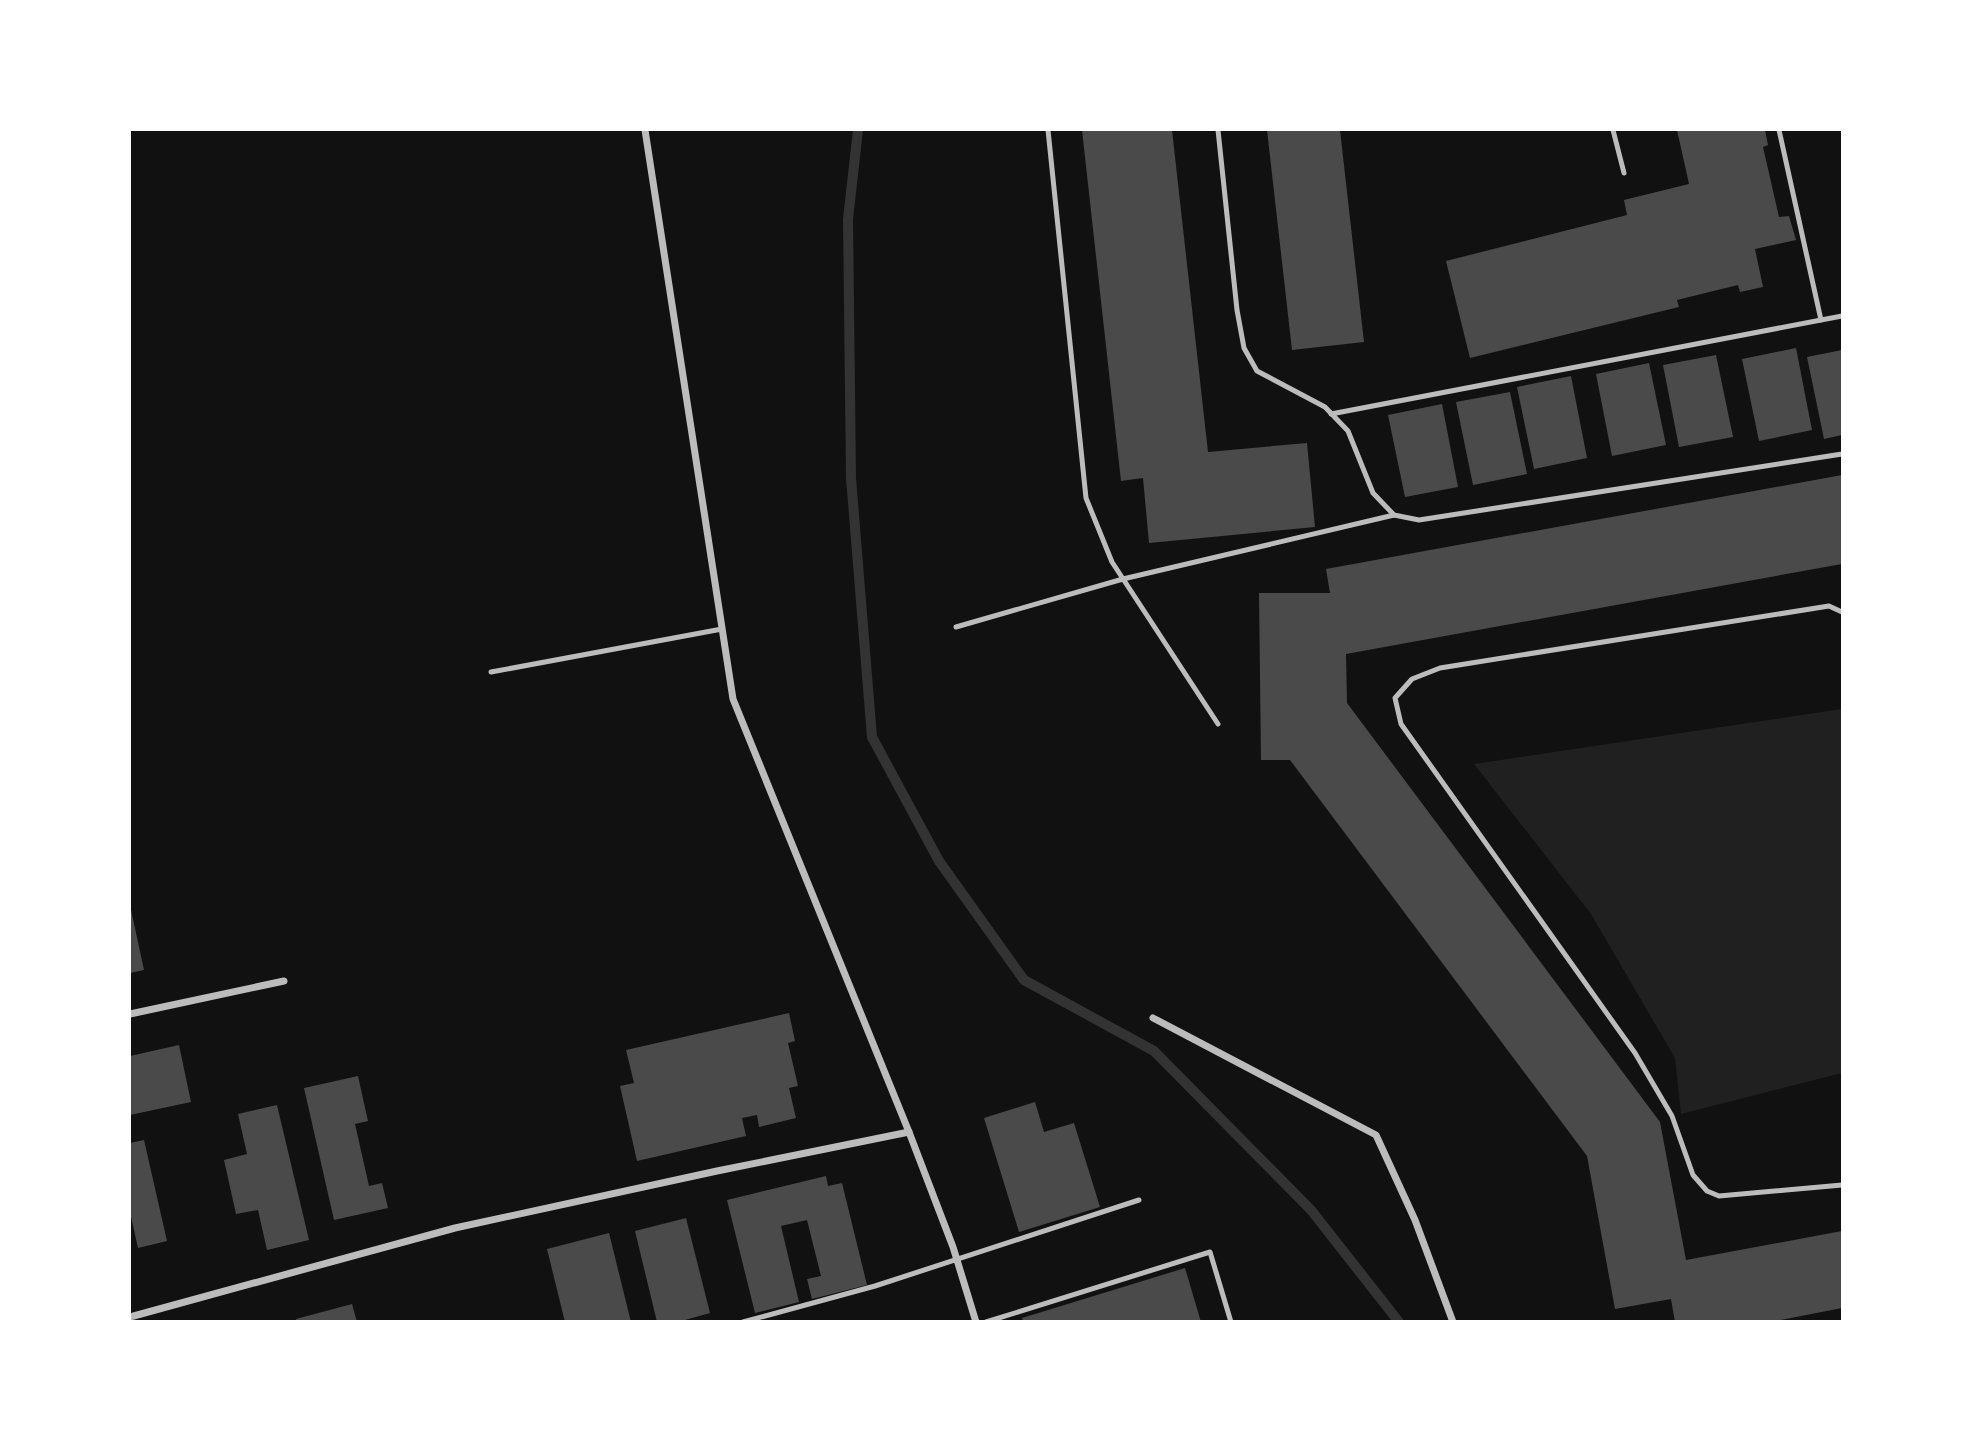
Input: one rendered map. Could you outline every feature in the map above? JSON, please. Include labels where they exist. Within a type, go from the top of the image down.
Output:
[{"type":"street","points":[[645,130],[733,699],[909,1132],[957,1261],[976,1321]]},
{"type":"street","points":[[130,1014],[284,981]]},
{"type":"street","points":[[1153,1018],[1376,1135],[1415,1220],[1453,1321]]},
{"type":"street","points":[[130,1317],[456,1228],[909,1132]]},
{"type":"lane","points":[[1048,130],[1086,498],[1112,562],[1218,724]]},
{"type":"lane","points":[[1218,130],[1237,310],[1244,348],[1257,371],[1325,407],[1348,432],[1373,493],[1394,514]]},
{"type":"lane","points":[[1612,130],[1624,173]]},
{"type":"lane","points":[[1780,130],[1821,320]]},
{"type":"lane","points":[[1331,414],[1843,316]]},
{"type":"lane","points":[[956,627],[1123,579],[1394,514],[1419,520],[1843,454]]},
{"type":"lane","points":[[1843,612],[1829,606],[1440,668],[1412,679],[1395,698],[1401,724],[1635,1053],[1672,1116],[1693,1175],[1707,1191],[1719,1196],[1843,1185]]},
{"type":"lane","points":[[491,672],[722,629]]},
{"type":"lane","points":[[743,1321],[957,1261],[1139,1200]]},
{"type":"lane","points":[[986,1321],[1210,1252],[1231,1321]]},
{"type":"shaded area","points":[[1842,709],[1842,1073],[1681,1114],[1675,1058],[1591,914],[1474,764]]},
{"type":"building","points":[[1082,130],[1172,130],[1208,452],[1307,443],[1315,527],[1149,543],[1143,478],[1121,481]]},
{"type":"building","points":[[1267,130],[1340,130],[1364,342],[1292,350]]},
{"type":"building","points":[[1677,130],[1765,130],[1768,145],[1763,147],[1779,217],[1789,216],[1796,240],[1755,249],[1763,287],[1740,292],[1738,285],[1677,300],[1679,307],[1470,358],[1446,261],[1627,215],[1624,200],[1689,184]]},
{"type":"building","points":[[1796,348],[1812,430],[1759,441],[1742,359]]},
{"type":"building","points":[[1842,350],[1842,435],[1824,439],[1807,357]]},
{"type":"building","points":[[1716,355],[1733,437],[1679,447],[1663,365]]},
{"type":"building","points":[[1649,363],[1666,445],[1612,456],[1596,374]]},
{"type":"building","points":[[1571,376],[1587,458],[1534,469],[1517,387]]},
{"type":"building","points":[[1510,392],[1527,474],[1473,485],[1456,402]]},
{"type":"building","points":[[1442,404],[1458,487],[1405,497],[1388,415]]},
{"type":"building","points":[[1842,475],[1842,564],[1346,654],[1347,703],[1660,1122],[1686,1260],[1842,1231],[1842,1308],[1770,1322],[1675,1322],[1671,1299],[1615,1309],[1587,1156],[1290,760],[1261,760],[1259,593],[1330,593],[1326,569]]},
{"type":"building","points":[[130,905],[144,970],[130,973]]},
{"type":"building","points":[[789,1013],[795,1041],[788,1043],[798,1086],[789,1088],[796,1118],[759,1127],[757,1115],[742,1118],[746,1136],[637,1161],[620,1086],[634,1083],[626,1050]]},
{"type":"building","points":[[179,1045],[191,1102],[130,1115],[130,1056]]},
{"type":"building","points":[[358,1076],[368,1121],[355,1124],[369,1186],[382,1183],[388,1208],[334,1220],[304,1088]]},
{"type":"building","points":[[1035,1102],[1044,1132],[1074,1123],[1100,1207],[1019,1232],[984,1118]]},
{"type":"building","points":[[277,1105],[309,1240],[267,1250],[258,1210],[236,1214],[224,1160],[247,1154],[238,1114]]},
{"type":"building","points":[[144,1140],[167,1241],[138,1248],[130,1212],[130,1143]]},
{"type":"building","points":[[826,1176],[828,1186],[842,1183],[867,1285],[812,1299],[807,1279],[821,1276],[807,1220],[781,1226],[799,1302],[755,1313],[727,1200]]},
{"type":"building","points":[[686,1218],[710,1313],[678,1322],[657,1322],[635,1231]]},
{"type":"building","points":[[609,1233],[631,1322],[565,1322],[547,1249]]},
{"type":"building","points":[[1185,1268],[1201,1322],[1023,1322],[1022,1318]]},
{"type":"building","points":[[352,1304],[357,1322],[297,1322],[296,1319]]},
{"type":"waterway","points":[[858,130],[848,219],[851,478],[872,737],[939,861],[1024,980],[1154,1051],[1311,1210],[1399,1322]]}]
